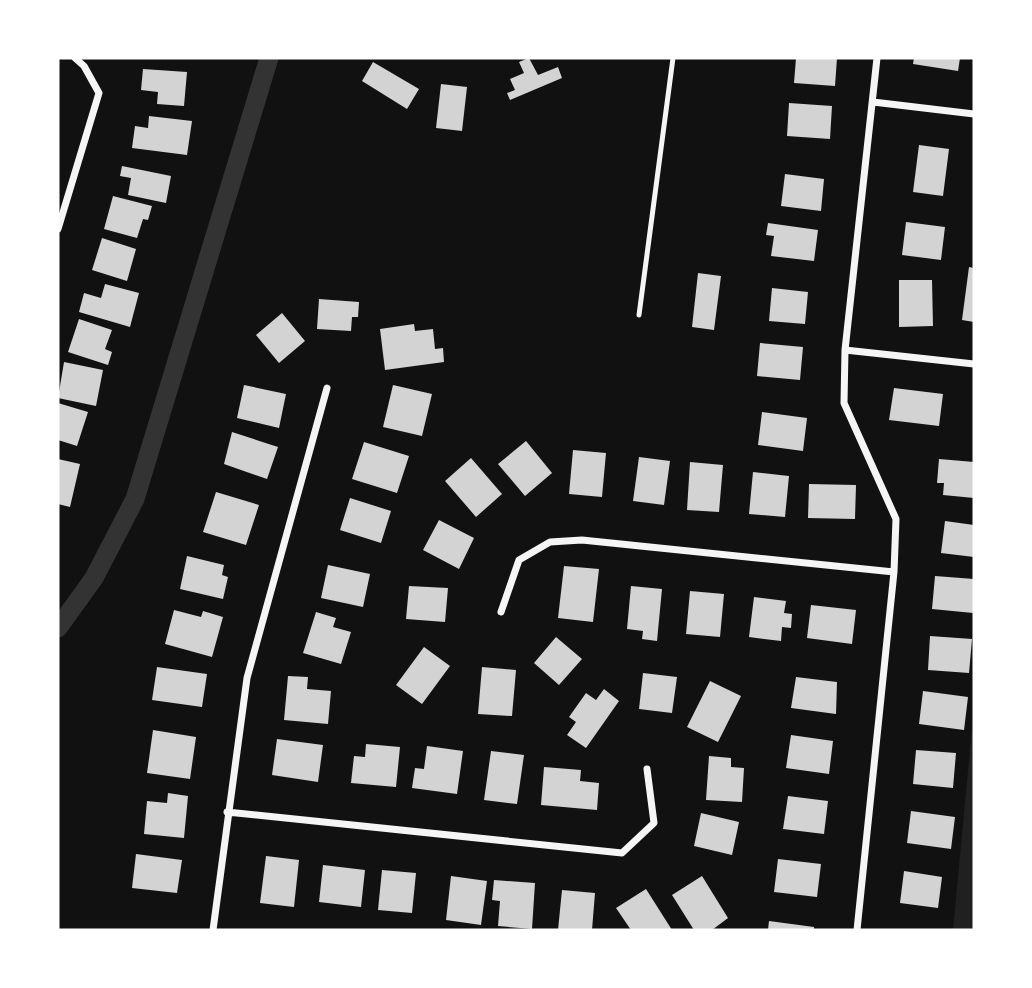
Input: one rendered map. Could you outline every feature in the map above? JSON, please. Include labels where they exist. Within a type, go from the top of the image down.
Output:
[{"type":"street","points":[[58,229],[99,93],[85,66],[75,58]]},
{"type":"street","points":[[857,930],[894,572],[896,519],[844,403],[845,350],[877,58]]},
{"type":"street","points":[[873,102],[974,114]]},
{"type":"street","points":[[845,350],[974,364]]},
{"type":"street","points":[[212,930],[247,678],[327,388]]},
{"type":"street","points":[[501,612],[519,560],[550,542],[582,540],[894,572]]},
{"type":"street","points":[[227,812],[622,853],[654,822],[647,769]]},
{"type":"lane","points":[[639,315],[673,58]]},
{"type":"shaded area","points":[[974,707],[974,930],[953,930]]},
{"type":"building","points":[[529,58],[538,75],[558,67],[562,78],[510,100],[507,93],[515,90],[510,79],[524,73],[519,62]]},
{"type":"building","points":[[796,58],[837,58],[835,86],[794,83]]},
{"type":"building","points":[[914,58],[960,58],[958,71],[913,64]]},
{"type":"building","points":[[373,62],[419,89],[407,109],[362,81]]},
{"type":"building","points":[[143,69],[187,72],[184,106],[157,104],[158,92],[141,90]]},
{"type":"building","points":[[441,84],[467,87],[462,131],[436,128]]},
{"type":"building","points":[[789,103],[832,106],[830,139],[787,136]]},
{"type":"building","points":[[149,116],[192,121],[187,155],[132,148],[135,126],[148,128]]},
{"type":"building","points":[[919,145],[949,149],[943,196],[913,192]]},
{"type":"building","points":[[122,166],[171,176],[166,203],[128,195],[131,178],[120,176]]},
{"type":"building","points":[[785,174],[824,179],[821,211],[781,206]]},
{"type":"building","points":[[113,196],[152,206],[148,220],[143,219],[137,238],[104,229]]},
{"type":"building","points":[[906,222],[945,227],[941,260],[902,255]]},
{"type":"building","points":[[768,223],[818,230],[814,261],[771,256],[774,236],[766,235]]},
{"type":"building","points":[[102,238],[136,249],[127,281],[92,270]]},
{"type":"building","points":[[969,267],[974,268],[974,322],[962,320]]},
{"type":"building","points":[[698,273],[721,276],[714,330],[692,327]]},
{"type":"building","points":[[899,280],[932,280],[933,326],[899,327]]},
{"type":"building","points":[[105,284],[139,293],[130,327],[79,312],[84,293],[101,298]]},
{"type":"building","points":[[772,288],[808,292],[805,324],[769,321]]},
{"type":"building","points":[[319,299],[359,302],[358,317],[352,317],[351,331],[317,329]]},
{"type":"building","points":[[282,313],[305,341],[279,363],[256,335]]},
{"type":"building","points":[[79,319],[112,330],[105,349],[112,352],[108,365],[68,352]]},
{"type":"building","points":[[414,324],[415,331],[433,329],[435,349],[443,348],[444,362],[385,370],[380,329]]},
{"type":"building","points":[[760,343],[803,347],[800,380],[757,376]]},
{"type":"building","points":[[64,362],[103,370],[96,406],[58,398]]},
{"type":"building","points":[[244,385],[286,394],[279,428],[237,418]]},
{"type":"building","points":[[393,385],[432,394],[422,436],[383,427]]},
{"type":"building","points":[[894,388],[943,394],[939,426],[889,420]]},
{"type":"building","points":[[58,403],[88,412],[77,446],[58,440]]},
{"type":"building","points":[[762,412],[807,418],[803,451],[758,445]]},
{"type":"building","points":[[232,432],[278,447],[267,479],[224,464]]},
{"type":"building","points":[[526,441],[552,473],[525,496],[498,464]]},
{"type":"building","points":[[364,442],[409,456],[397,493],[352,479]]},
{"type":"building","points":[[573,450],[606,453],[602,497],[569,494]]},
{"type":"building","points":[[639,457],[670,461],[664,505],[633,501]]},
{"type":"building","points":[[471,458],[502,494],[476,517],[445,481]]},
{"type":"building","points":[[58,459],[80,464],[70,507],[58,504]]},
{"type":"building","points":[[939,459],[974,462],[974,498],[943,495],[944,483],[937,483]]},
{"type":"building","points":[[690,462],[723,465],[719,512],[687,510]]},
{"type":"building","points":[[753,472],[789,476],[785,517],[749,514]]},
{"type":"building","points":[[809,484],[856,485],[855,519],[808,518]]},
{"type":"building","points":[[216,492],[259,505],[246,545],[203,532]]},
{"type":"building","points":[[350,498],[391,511],[381,543],[340,530]]},
{"type":"building","points":[[439,520],[474,538],[459,569],[423,550]]},
{"type":"building","points":[[945,521],[974,525],[974,557],[941,553]]},
{"type":"building","points":[[187,556],[224,565],[222,575],[228,577],[223,599],[180,589]]},
{"type":"building","points":[[328,565],[370,574],[363,607],[321,598]]},
{"type":"building","points":[[564,566],[599,569],[593,622],[558,618]]},
{"type":"building","points":[[935,576],[974,579],[973,613],[932,609]]},
{"type":"building","points":[[409,586],[448,588],[445,622],[406,619]]},
{"type":"building","points":[[631,586],[662,589],[657,641],[642,639],[643,631],[627,629]]},
{"type":"building","points":[[690,591],[724,594],[720,637],[686,634]]},
{"type":"building","points":[[754,597],[786,601],[784,613],[792,614],[791,628],[782,627],[781,641],[749,637]]},
{"type":"building","points":[[811,605],[856,610],[852,644],[807,638]]},
{"type":"building","points":[[174,610],[201,617],[203,611],[223,617],[212,657],[165,644]]},
{"type":"building","points":[[316,612],[336,618],[333,627],[351,632],[341,664],[303,653]]},
{"type":"building","points":[[930,636],[972,639],[969,673],[928,670]]},
{"type":"building","points":[[556,637],[582,659],[559,685],[534,663]]},
{"type":"building","points":[[424,647],[450,666],[422,704],[396,685]]},
{"type":"building","points":[[157,667],[207,674],[202,707],[152,700]]},
{"type":"building","points":[[482,667],[516,670],[512,716],[478,714]]},
{"type":"building","points":[[643,673],[677,677],[672,713],[639,709]]},
{"type":"building","points":[[288,676],[308,677],[307,689],[331,691],[328,724],[284,720]]},
{"type":"building","points":[[796,677],[837,682],[836,714],[791,708]]},
{"type":"building","points":[[710,681],[741,696],[718,742],[687,727]]},
{"type":"building","points":[[604,689],[619,701],[586,748],[567,735],[576,722],[569,717],[586,693],[596,700]]},
{"type":"building","points":[[923,691],[968,697],[964,730],[919,724]]},
{"type":"building","points":[[153,730],[196,737],[190,779],[147,773]]},
{"type":"building","points":[[791,735],[833,741],[829,774],[786,768]]},
{"type":"building","points":[[277,739],[323,745],[318,782],[272,775]]},
{"type":"building","points":[[366,744],[400,747],[396,787],[351,783],[354,756],[365,757]]},
{"type":"building","points":[[427,746],[463,751],[457,794],[412,788],[415,768],[424,769]]},
{"type":"building","points":[[916,750],[956,753],[953,788],[913,784]]},
{"type":"building","points":[[491,751],[524,755],[517,804],[484,800]]},
{"type":"building","points":[[709,756],[731,758],[731,767],[744,768],[742,802],[706,800]]},
{"type":"building","points":[[544,767],[581,770],[580,781],[599,783],[597,810],[541,805]]},
{"type":"building","points":[[168,793],[188,796],[184,838],[144,834],[147,801],[167,803]]},
{"type":"building","points":[[788,796],[828,801],[824,834],[783,829]]},
{"type":"building","points":[[911,811],[955,817],[951,849],[907,843]]},
{"type":"building","points":[[701,813],[739,822],[732,855],[694,846]]},
{"type":"building","points":[[136,854],[182,860],[177,893],[132,888]]},
{"type":"building","points":[[266,856],[299,860],[294,907],[260,903]]},
{"type":"building","points":[[778,859],[821,864],[817,897],[774,892]]},
{"type":"building","points":[[323,865],[365,870],[361,907],[319,902]]},
{"type":"building","points":[[382,870],[416,873],[412,913],[378,910]]},
{"type":"building","points":[[904,871],[942,877],[938,908],[900,903]]},
{"type":"building","points":[[451,876],[487,881],[481,925],[446,920]]},
{"type":"building","points":[[702,876],[728,918],[712,930],[694,930],[672,895]]},
{"type":"building","points":[[494,880],[535,883],[532,929],[498,926],[500,901],[492,900]]},
{"type":"building","points":[[646,889],[672,930],[631,930],[616,908]]},
{"type":"building","points":[[562,890],[595,893],[592,930],[558,930]]},
{"type":"building","points":[[769,921],[814,927],[814,930],[768,930]]},
{"type":"waterway","points":[[58,628],[94,578],[135,499],[269,58]]}]
